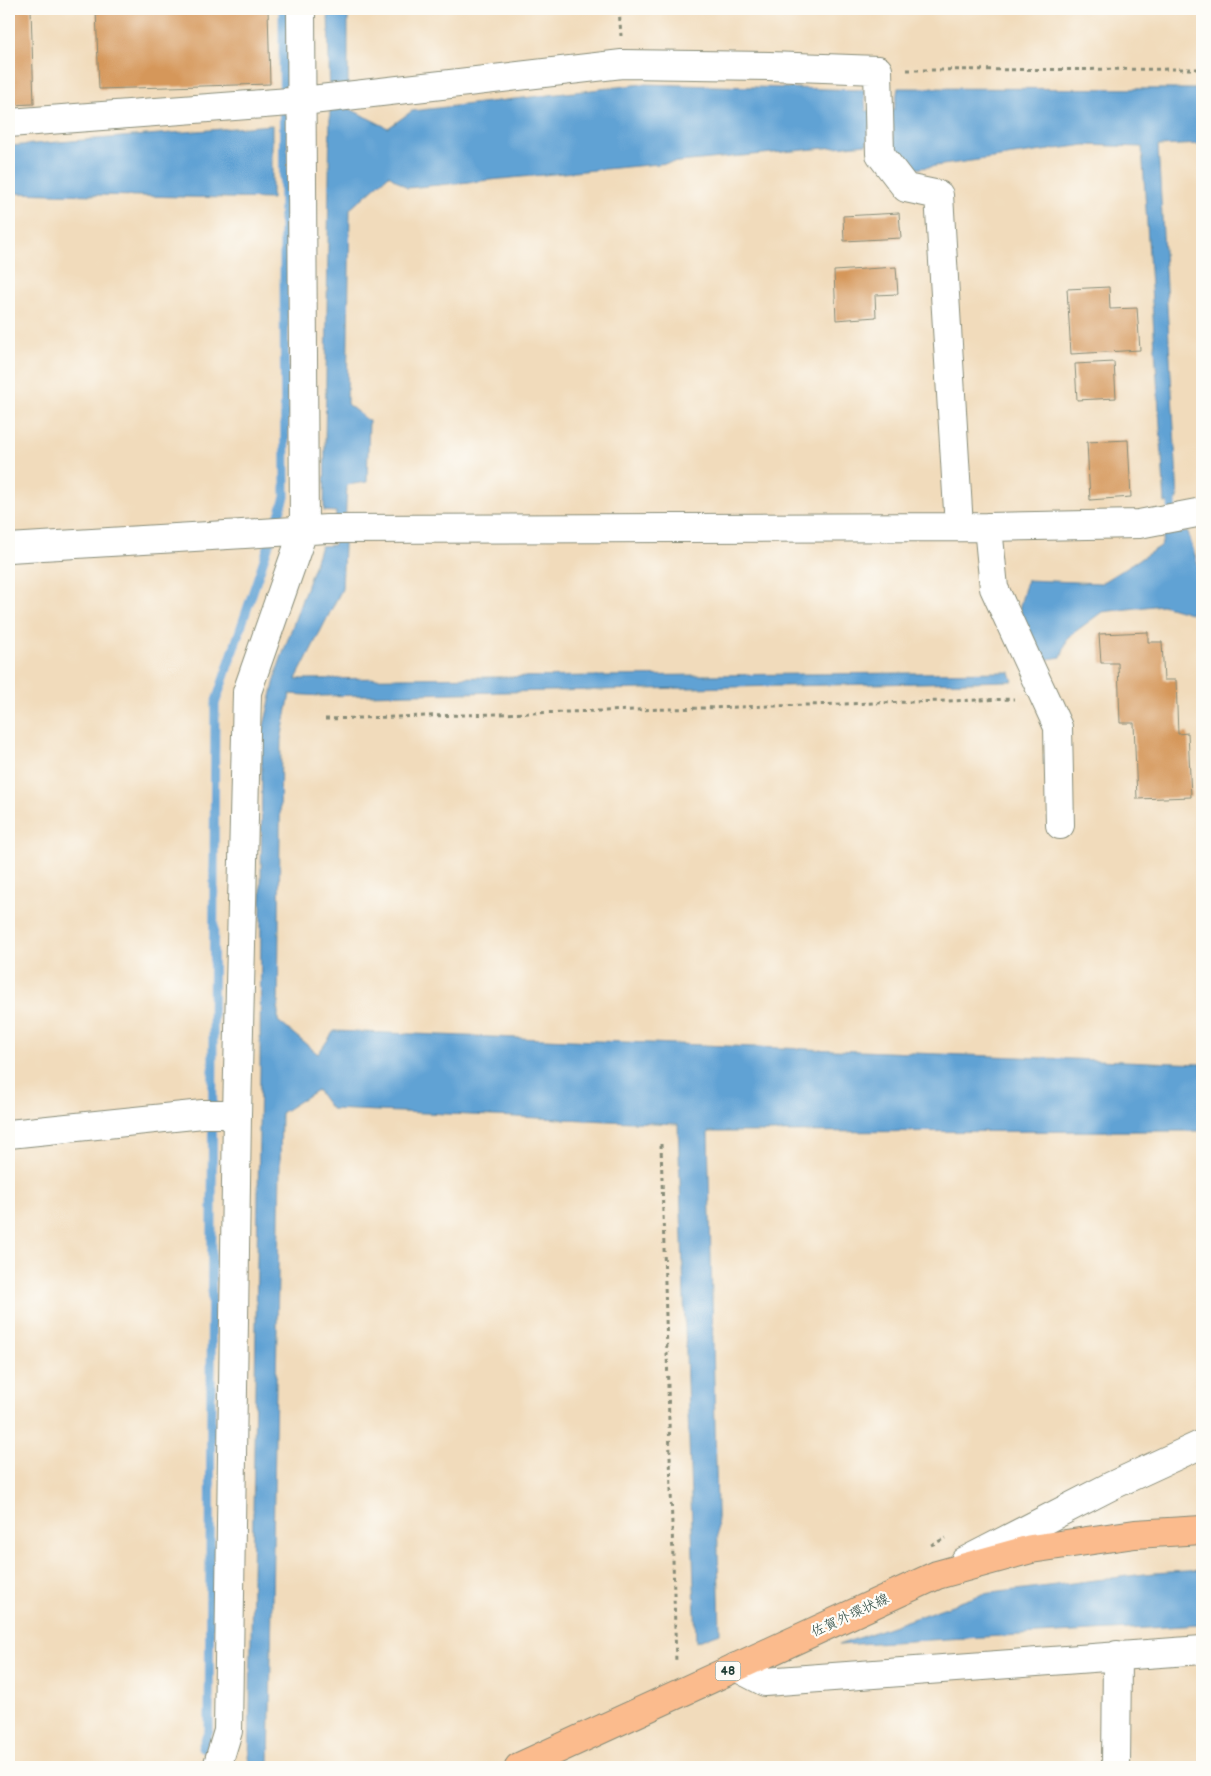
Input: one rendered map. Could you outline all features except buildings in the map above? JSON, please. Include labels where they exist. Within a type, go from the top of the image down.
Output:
[{"type":"main road","name":"佐賀外環状線","points":[[519,1767],[937,1575],[1031,1549],[1135,1534],[1202,1530]]},
{"type":"street","points":[[217,1767],[228,1731],[221,1114],[247,692],[295,530],[312,100],[302,9]]},
{"type":"street","points":[[9,123],[312,100],[622,64],[878,70],[880,154],[906,188],[939,196],[959,527]]},
{"type":"street","points":[[9,548],[295,530],[360,528],[988,527],[1140,524],[1181,516]]},
{"type":"street","points":[[988,527],[994,588],[1058,727],[1060,825]]},
{"type":"street","points":[[9,1134],[221,1114]]},
{"type":"street","points":[[937,1575],[1111,1486],[1202,1444]]},
{"type":"street","points":[[736,1667],[765,1682],[1202,1650]]},
{"type":"street","points":[[1116,1655],[1116,1767]]},
{"type":"path","points":[[878,70],[1202,69]]},
{"type":"path","points":[[325,719],[1044,698]]},
{"type":"path","points":[[661,1144],[676,1672],[685,1690]]},
{"type":"water","points":[[328,9],[348,9],[348,108],[388,128],[412,111],[643,84],[864,90],[866,111],[894,110],[898,88],[1202,89],[1202,144],[1158,146],[1178,499],[1165,503],[1142,147],[1085,145],[914,169],[893,145],[893,126],[869,126],[867,144],[407,188],[389,175],[350,209],[347,404],[369,421],[367,482],[347,485],[342,589],[296,679],[1010,672],[1013,681],[321,696],[290,694],[281,740],[278,1021],[318,1054],[334,1031],[1202,1064],[1202,1131],[708,1132],[720,1633],[696,1642],[678,1124],[331,1109],[317,1090],[281,1113],[269,1767],[249,1767],[260,1070],[262,734],[278,667],[321,546],[334,545],[336,512],[324,511],[330,110]]},
{"type":"water","points":[[272,125],[272,199],[9,193],[9,146]]},
{"type":"water","points":[[1188,532],[1200,573],[1201,594],[1197,615],[1162,605],[1102,612],[1068,637],[1061,657],[1042,660],[1019,609],[1027,580],[1101,583],[1161,546],[1164,535]]},
{"type":"water","points":[[1202,1570],[1202,1625],[838,1645],[983,1594],[1153,1573]]},
{"type":"waterway","points":[[202,1748],[209,1730],[215,704],[285,497],[283,9]]},
{"type":"waterway","points":[[1172,501],[1173,534]]}]
